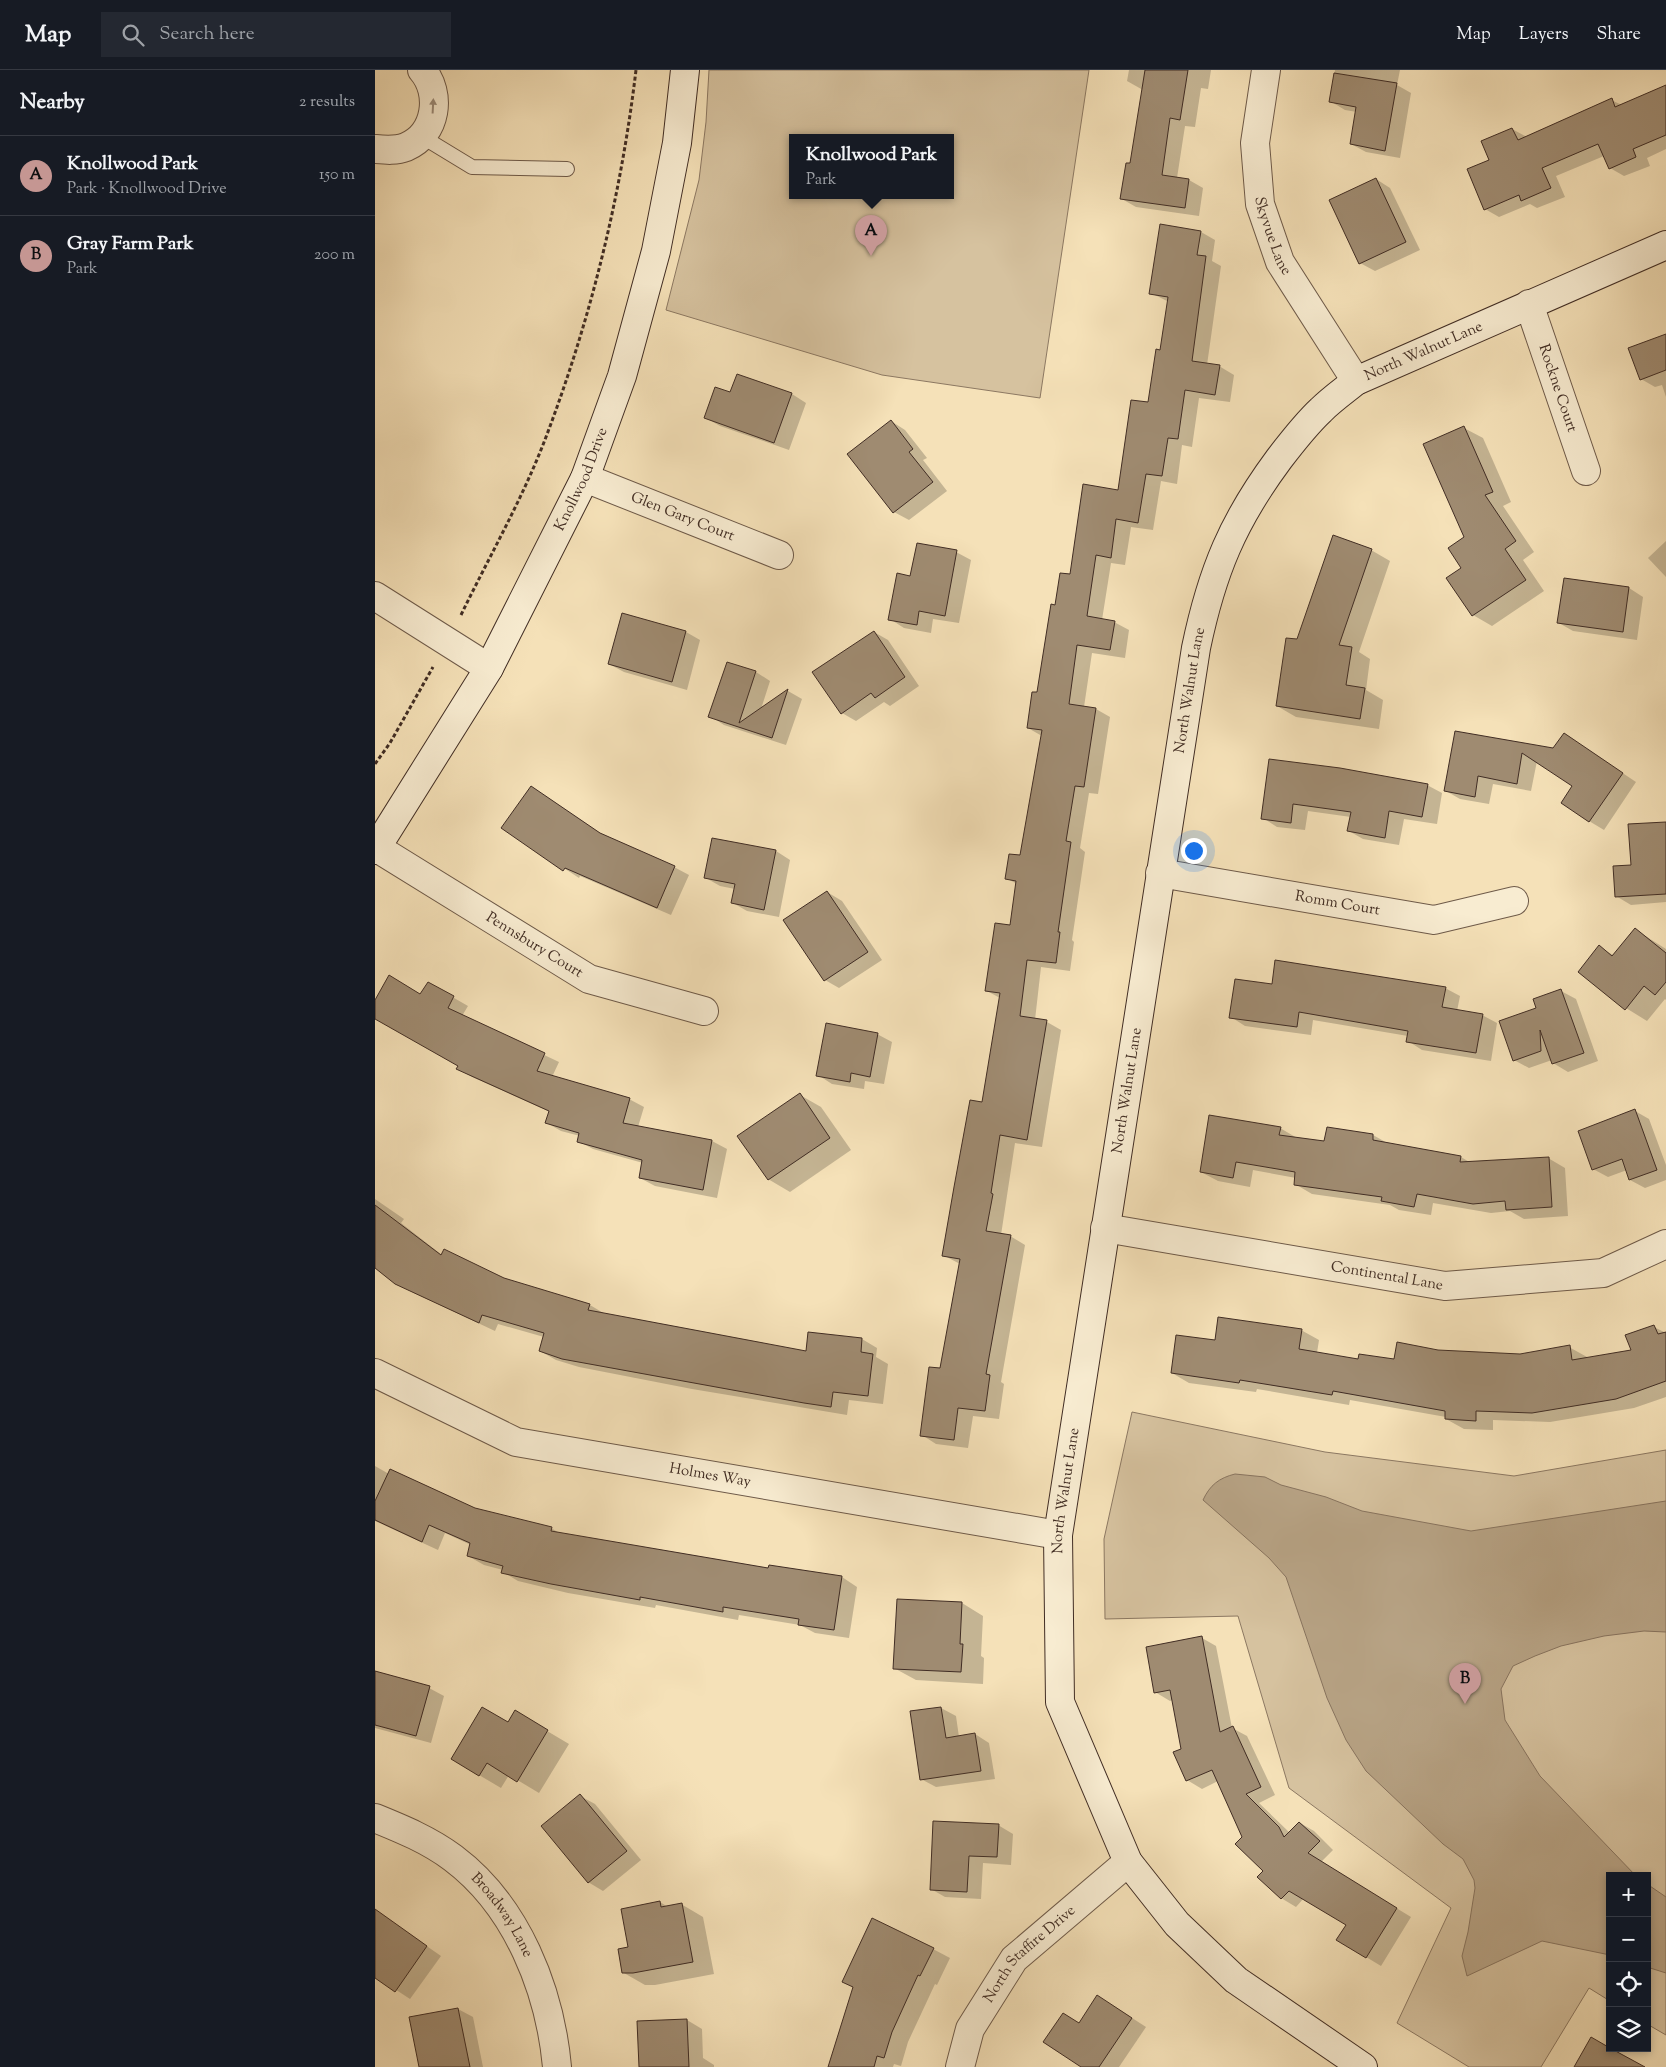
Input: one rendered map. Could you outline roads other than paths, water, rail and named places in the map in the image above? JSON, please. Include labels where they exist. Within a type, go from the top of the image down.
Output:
[{"type":"street","name":"Knollwood Drive","points":[[376,849],[489,668],[585,478],[623,376],[656,251],[677,143],[685,70]]},
{"type":"street","name":"Skyvue Lane","points":[[1266,70],[1255,143],[1261,204],[1280,262],[1356,381]]},
{"type":"street","points":[[375,149],[397,150],[407,147],[421,136],[430,125],[435,106],[430,82],[424,71]]},
{"type":"street","name":"North Walnut Lane","points":[[1363,2067],[1236,1980],[1177,1924],[1128,1862],[1060,1702],[1058,1534],[1199,632],[1212,583],[1226,545],[1261,483],[1288,447],[1320,410],[1356,381],[1666,245]]},
{"type":"street","name":"Rockne Court","points":[[1529,304],[1587,471]]},
{"type":"street","name":"Glen Gary Court","points":[[585,478],[779,555]]},
{"type":"street","points":[[375,596],[489,668]]},
{"type":"street","name":"Pennsbury Court","points":[[376,849],[589,979],[705,1011]]},
{"type":"street","name":"Romm Court","points":[[1161,873],[1434,920],[1514,901]]},
{"type":"street","name":"Continental Lane","points":[[1105,1228],[1445,1286],[1603,1273],[1666,1244]]},
{"type":"street","name":"Holmes Way","points":[[375,1373],[516,1442],[1058,1534]]},
{"type":"street","name":"Broadway Lane","points":[[375,1818],[415,1834],[453,1858],[487,1890],[519,1934],[540,1986],[555,2042],[557,2067]]},
{"type":"street","name":"North Staffire Drive","points":[[960,2067],[970,2029],[1014,1959],[1128,1862]]},
{"type":"lane","points":[[421,136],[472,167],[567,169]]},
{"type":"place","name":"Knollwood Park","points":[[871,256]]},
{"type":"place","name":"Gray Farm Park","points":[[1465,1704]]}]
